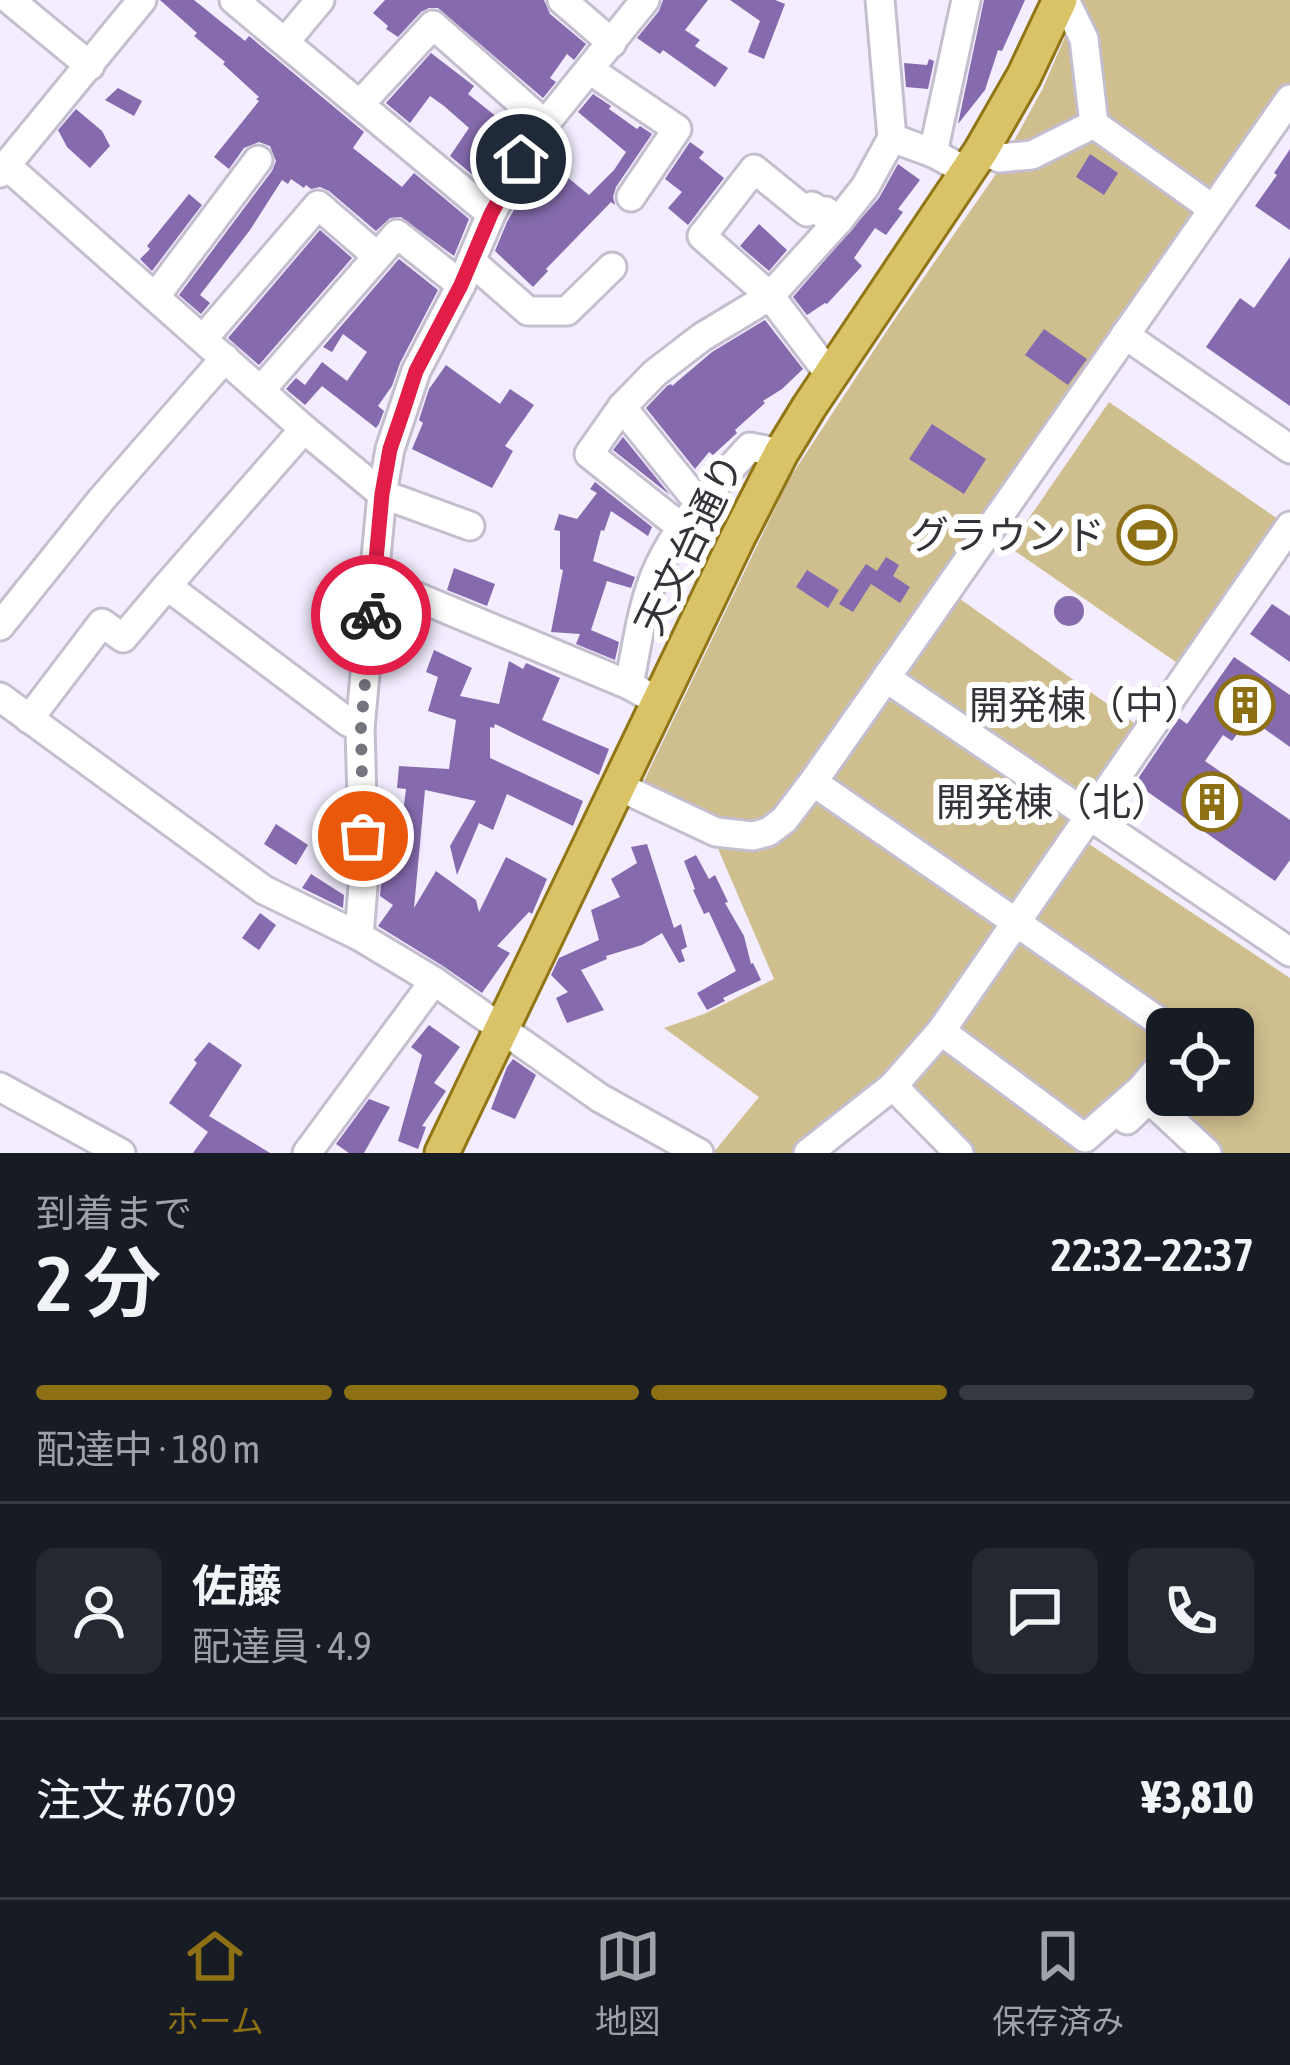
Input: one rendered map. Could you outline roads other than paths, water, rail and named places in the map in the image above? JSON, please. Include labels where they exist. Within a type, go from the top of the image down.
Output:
[{"type":"main road","name":"天文台通り","points":[[442,1153],[618,786],[644,693],[781,453],[975,161],[1062,0]]},
{"type":"street","points":[[10,0],[90,66]]},
{"type":"street","points":[[142,0],[3,169],[382,494],[470,526]]},
{"type":"street","points":[[234,0],[491,214]]},
{"type":"street","points":[[285,42],[320,0]]},
{"type":"street","points":[[562,0],[612,43]]},
{"type":"street","points":[[359,936],[364,872],[361,728],[390,449],[416,371],[521,159],[645,0]]},
{"type":"street","points":[[682,528],[589,454],[622,406],[655,373],[702,337],[770,296],[865,187],[892,138],[880,0]]},
{"type":"street","points":[[933,153],[966,0]]},
{"type":"street","points":[[1062,0],[1084,39],[1094,124],[1213,209]]},
{"type":"street","points":[[360,104],[434,25],[545,124]]},
{"type":"street","points":[[590,70],[677,129],[631,197]]},
{"type":"street","points":[[618,786],[716,832],[753,836],[778,826],[1290,99]]},
{"type":"street","points":[[892,138],[975,161],[1032,155],[1094,124]]},
{"type":"street","points":[[155,297],[258,160]]},
{"type":"street","points":[[830,375],[770,296],[702,236],[754,169],[807,212],[812,206],[839,220]]},
{"type":"street","points":[[203,339],[318,205],[377,256]]},
{"type":"street","points":[[261,390],[397,234],[528,311],[567,311],[612,267]]},
{"type":"street","points":[[1125,334],[1290,449]]},
{"type":"street","points":[[0,626],[100,500],[225,358]]},
{"type":"street","points":[[622,406],[699,503]]},
{"type":"street","points":[[29,719],[101,623],[123,638],[304,429]]},
{"type":"street","points":[[374,579],[644,693],[643,618],[658,568],[699,503],[750,447],[781,453]]},
{"type":"street","points":[[808,1153],[893,1086],[941,1031],[1290,526]]},
{"type":"street","points":[[167,586],[361,728]]},
{"type":"street","points":[[886,678],[1290,952]]},
{"type":"street","points":[[0,697],[264,890],[359,936],[434,981],[600,1098],[699,1153]]},
{"type":"street","points":[[813,782],[1146,1013]]},
{"type":"street","points":[[307,1153],[434,981]]},
{"type":"street","points":[[941,1031],[1084,1138],[1146,1083]]},
{"type":"street","points":[[893,1086],[955,1152]]},
{"type":"street","points":[[0,1087],[121,1153]]},
{"type":"street","points":[[1095,1153],[1149,1099],[1207,1153]]},
{"type":"place","name":"グラウンド","points":[[1147,535]]},
{"type":"place","name":"開発棟（中）","points":[[1245,705]]},
{"type":"place","name":"開発棟（北）","points":[[1212,802]]}]
